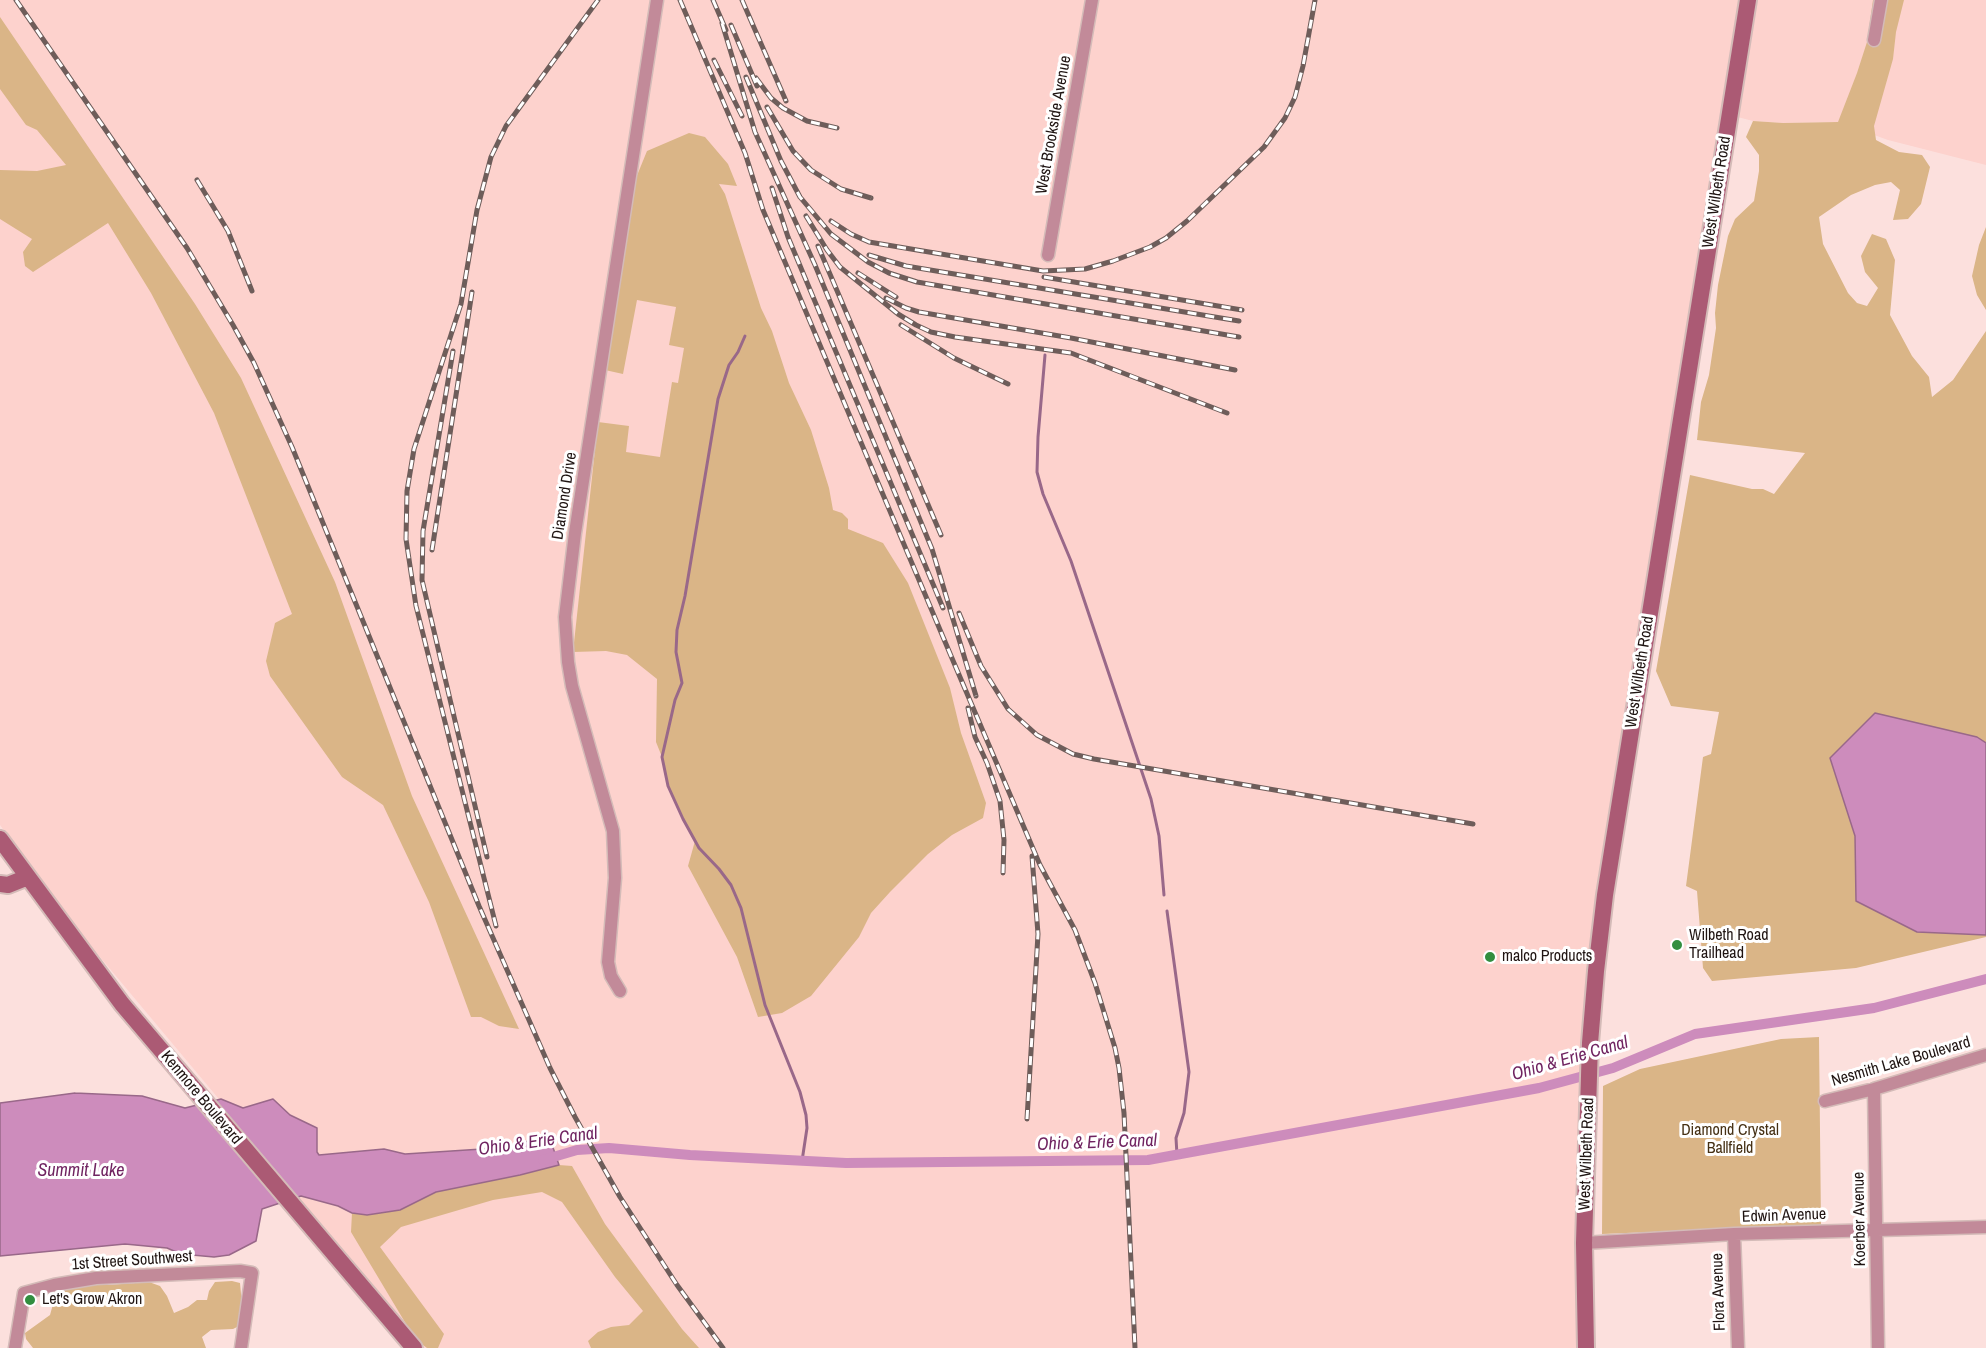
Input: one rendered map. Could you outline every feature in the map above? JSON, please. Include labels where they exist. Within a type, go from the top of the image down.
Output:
[{"type":"main road","name":"West Wilbeth Road","points":[[1586,1348],[1584,1243],[1590,1045],[1605,894],[1748,0]]},
{"type":"main road","name":"Kenmore Boulevard","points":[[0,839],[122,1004],[414,1348]]},
{"type":"main road","points":[[0,884],[8,885],[28,877]]},
{"type":"street","name":"Diamond Drive","points":[[621,991],[611,976],[608,962],[615,878],[613,831],[572,686],[565,617],[575,533],[657,0]]},
{"type":"street","name":"West Brookside Avenue","points":[[1048,255],[1092,0]]},
{"type":"street","points":[[1874,40],[1881,0]]},
{"type":"street","name":"Nesmith Lake Boulevard","points":[[1825,1101],[1874,1089],[1986,1054]]},
{"type":"street","name":"Koerber Avenue","points":[[1874,1089],[1878,1348]]},
{"type":"street","name":"Edwin Avenue","points":[[1584,1243],[1734,1234],[1986,1227]]},
{"type":"street","name":"Flora Avenue","points":[[1734,1234],[1738,1348]]},
{"type":"street","name":"1st Street Southwest","points":[[15,1348],[24,1293],[96,1278],[240,1271],[252,1273],[241,1348]]},
{"type":"shaded area","points":[[0,0],[1746,0],[1596,971],[1587,1348],[414,1348],[249,1135],[64,914],[0,825]]},
{"type":"shaded area","points":[[1748,0],[1986,0],[1986,165],[1888,140],[1838,122],[1783,123],[1753,121],[1730,115]]},
{"type":"green space","points":[[1873,0],[1904,0],[1896,32],[1893,59],[1874,126],[1876,140],[1899,152],[1922,155],[1930,167],[1921,204],[1908,219],[1893,220],[1900,190],[1891,182],[1875,185],[1851,195],[1819,217],[1823,244],[1848,293],[1857,303],[1867,306],[1878,288],[1865,272],[1861,256],[1872,234],[1886,239],[1895,260],[1890,315],[1912,356],[1929,377],[1932,397],[1953,380],[1986,331],[1986,937],[1856,968],[1712,981],[1703,968],[1697,891],[1686,886],[1703,757],[1711,754],[1719,712],[1671,706],[1656,671],[1690,475],[1752,489],[1763,489],[1774,494],[1805,453],[1697,440],[1701,402],[1709,375],[1716,328],[1718,285],[1728,236],[1735,219],[1754,201],[1759,155],[1746,137],[1753,121],[1838,122],[1867,42]]},
{"type":"green space","points":[[0,17],[195,304],[241,378],[335,582],[412,796],[519,1029],[499,1026],[481,1017],[471,1017],[429,902],[383,805],[342,777],[270,676],[266,661],[275,623],[292,614],[214,413],[151,293],[108,223],[33,272],[25,266],[23,252],[32,239],[0,219],[0,170],[37,171],[66,165],[37,130],[26,125],[0,89]]},
{"type":"green space","points":[[689,133],[705,137],[728,164],[737,186],[719,184],[725,194],[761,308],[772,331],[789,383],[811,430],[829,488],[833,510],[842,513],[848,519],[848,529],[883,543],[908,583],[950,688],[961,733],[986,803],[983,818],[952,835],[928,854],[890,892],[871,913],[859,937],[811,996],[782,1013],[758,1017],[737,957],[688,866],[695,841],[668,786],[662,757],[656,742],[657,679],[627,655],[606,651],[573,652],[598,422],[629,426],[626,452],[660,457],[672,382],[678,383],[684,348],[669,345],[676,307],[637,300],[623,374],[605,370],[636,178],[647,151]]},
{"type":"green space","points":[[1986,227],[1986,310],[1977,295],[1972,276]]},
{"type":"green space","name":"Diamond Crystal Ballfield","points":[[1819,1037],[1821,1225],[1602,1234],[1603,1086],[1640,1069],[1781,1039]]},
{"type":"green space","points":[[559,1165],[572,1166],[605,1224],[682,1329],[699,1348],[591,1348],[588,1341],[598,1332],[611,1327],[629,1325],[643,1311],[615,1277],[562,1202],[542,1192],[493,1200],[401,1227],[380,1247],[444,1334],[438,1348],[427,1348],[415,1339],[351,1232],[352,1213],[367,1215],[400,1210],[436,1192]]},
{"type":"green space","points":[[149,1282],[160,1286],[174,1313],[197,1300],[207,1300],[209,1291],[215,1282],[240,1283],[242,1305],[239,1326],[233,1329],[211,1330],[202,1337],[206,1348],[33,1348],[26,1339],[25,1333],[50,1315],[55,1297],[60,1290],[80,1284],[108,1285]]},
{"type":"water","points":[[1875,713],[1977,737],[1986,743],[1986,935],[1917,932],[1856,901],[1855,836],[1830,758]]},
{"type":"water","name":"Summit Lake","points":[[75,1093],[142,1096],[185,1108],[221,1099],[243,1108],[273,1099],[290,1115],[317,1128],[319,1155],[384,1149],[405,1154],[513,1147],[548,1133],[559,1165],[436,1192],[400,1210],[367,1215],[352,1213],[338,1206],[301,1196],[262,1209],[256,1241],[229,1255],[214,1257],[181,1254],[167,1248],[125,1244],[0,1256],[0,1103]]},
{"type":"waterway","points":[[745,336],[729,365],[718,399],[685,596],[677,630],[676,652],[682,683],[675,700],[662,757],[668,786],[683,819],[699,848],[731,885],[741,908],[765,1005],[800,1092],[806,1115],[807,1128],[802,1161]]},
{"type":"waterway","points":[[1045,355],[1037,472],[1043,494],[1071,561],[1151,799],[1159,836],[1164,895]]},
{"type":"waterway","points":[[1167,911],[1189,1072],[1184,1113],[1176,1138],[1177,1155]]},
{"type":"waterway","name":"Ohio & Erie Canal","points":[[543,1160],[577,1150],[609,1148],[690,1155],[846,1163],[1148,1160],[1539,1088],[1613,1068],[1695,1034],[1874,1008],[1986,979]]},
{"type":"railway","points":[[16,0],[187,248],[254,363],[292,447],[479,906],[550,1068],[620,1197],[677,1285],[723,1348]]},
{"type":"railway","points":[[496,926],[416,606],[406,539],[407,491],[414,449],[461,304],[477,210],[491,157],[506,126],[598,0]]},
{"type":"railway","points":[[680,0],[745,153],[763,210],[954,663],[1040,865],[1075,930],[1095,983],[1115,1048],[1124,1113],[1135,1348]]},
{"type":"railway","points":[[713,0],[726,30]]},
{"type":"railway","points":[[742,0],[786,101]]},
{"type":"railway","points":[[831,221],[869,242],[1043,271],[1085,269],[1150,247],[1166,238],[1187,221],[1264,147],[1285,118],[1295,97],[1303,66],[1315,0]]},
{"type":"railway","points":[[722,23],[755,132],[815,265],[932,549],[976,696]]},
{"type":"railway","points":[[731,25],[757,86]]},
{"type":"railway","points":[[714,60],[742,116]]},
{"type":"railway","points":[[746,77],[781,161],[800,197],[831,234],[868,262],[889,273],[917,282],[1239,337]]},
{"type":"railway","points":[[756,78],[771,98],[783,108],[807,121],[837,128]]},
{"type":"railway","points":[[767,107],[793,151],[811,170],[841,189],[871,198]]},
{"type":"railway","points":[[197,180],[228,231],[252,291]]},
{"type":"railway","points":[[772,188],[788,237],[943,608]]},
{"type":"railway","points":[[806,216],[840,267],[898,314],[916,325],[931,332],[955,337],[1071,353],[1227,413]]},
{"type":"railway","points":[[818,246],[941,535]]},
{"type":"railway","points":[[869,255],[906,266],[1239,321]]},
{"type":"railway","points":[[858,273],[896,297]]},
{"type":"railway","points":[[1044,277],[1242,310]]},
{"type":"railway","points":[[432,550],[472,292]]},
{"type":"railway","points":[[886,298],[919,312],[1071,338],[1235,370]]},
{"type":"railway","points":[[901,325],[954,358],[1008,384]]},
{"type":"railway","points":[[453,351],[423,531],[422,580],[487,857]]},
{"type":"railway","points":[[959,613],[981,666],[1008,709],[1037,735],[1073,754],[1473,824]]},
{"type":"railway","points":[[968,708],[975,737],[1000,801],[1004,840],[1003,873]]},
{"type":"railway","points":[[1027,1119],[1038,934],[1032,856]]},
{"type":"place","name":"Wilbeth Road Trailhead","points":[[1677,945]]},
{"type":"place","name":"malco Products","points":[[1490,957]]},
{"type":"place","name":"Let's Grow Akron","points":[[30,1300]]}]
